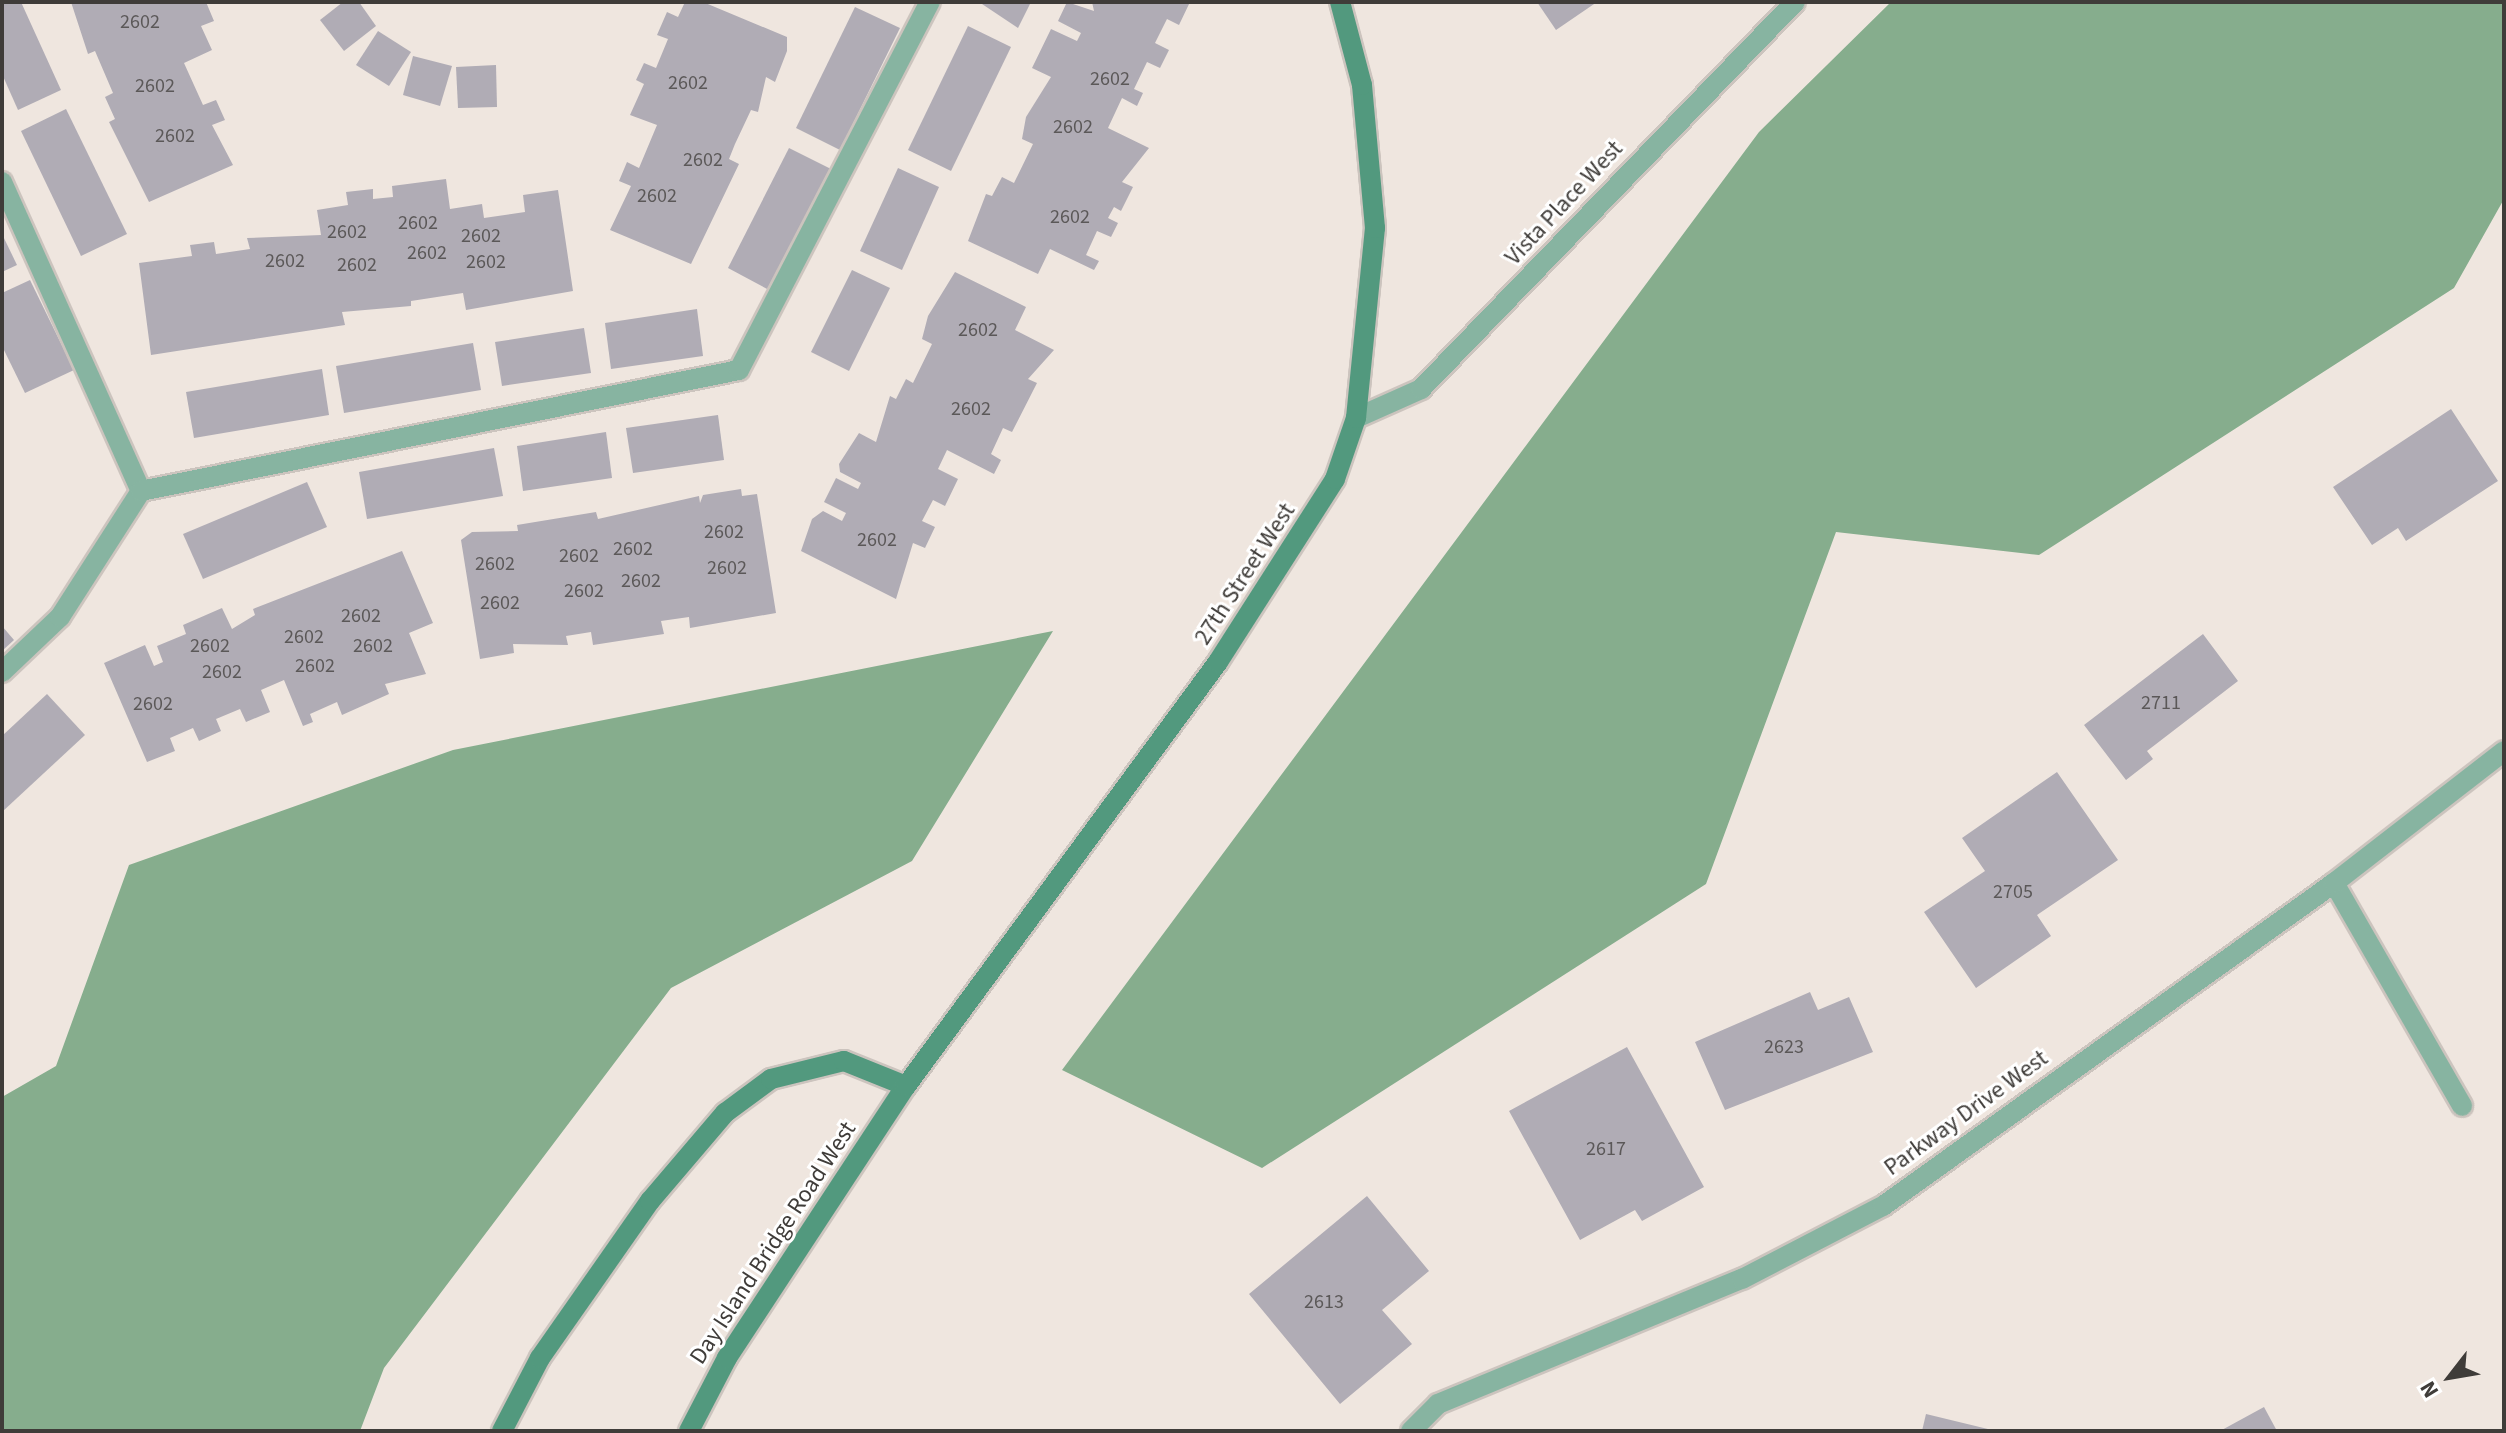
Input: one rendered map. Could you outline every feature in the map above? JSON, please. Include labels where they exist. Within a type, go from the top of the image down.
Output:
[{"type":"street","points":[[2,672],[60,617],[141,491],[739,370],[930,2]]},
{"type":"street","name":"27th Street West","points":[[906,1086],[1301,542],[1356,418],[1375,228],[1362,85],[1340,2]]},
{"type":"street","name":"Vista Place West","points":[[1356,418],[1421,389],[1795,2]]},
{"type":"street","points":[[2,182],[141,491]]},
{"type":"street","name":"Parkway Drive West","points":[[1411,1431],[1438,1404],[1742,1279],[1883,1206],[2334,883],[2504,751]]},
{"type":"street","points":[[2334,883],[2462,1106]]},
{"type":"street","points":[[502,1431],[540,1358],[650,1201],[725,1113],[771,1079],[844,1061],[906,1086]]},
{"type":"street","name":"Day Island Bridge Road West","points":[[689,1431],[727,1358],[906,1086]]},
{"type":"green space","points":[[1891,2],[2504,2],[2504,199],[2454,288],[2039,555],[1836,532],[1706,884],[1262,1168],[1062,1070],[1759,132]]},
{"type":"green space","points":[[1053,631],[912,861],[671,988],[384,1368],[360,1431],[2,1431],[2,1097],[56,1066],[129,865],[453,750]]},
{"type":"building","points":[[2,2],[21,2],[61,90],[18,110],[2,74]]},
{"type":"building","points":[[71,2],[206,2],[214,21],[201,26],[212,50],[184,63],[203,105],[216,100],[225,120],[212,125],[233,165],[149,202],[109,122],[115,119],[105,97],[113,93],[95,51],[88,54]]},
{"type":"building","points":[[343,2],[359,2],[376,26],[344,51],[320,20]]},
{"type":"building","points":[[685,2],[703,2],[787,37],[787,51],[775,82],[766,77],[758,112],[751,110],[735,144],[729,159],[739,164],[691,264],[610,230],[631,186],[619,181],[627,162],[639,168],[657,125],[630,115],[644,84],[636,80],[644,63],[656,68],[668,39],[657,35],[667,12],[678,17]]},
{"type":"building","points":[[979,2],[1031,2],[1018,28]]},
{"type":"building","points":[[1067,2],[1094,11],[1092,2],[1190,2],[1179,25],[1167,19],[1155,43],[1169,50],[1160,68],[1147,62],[1134,89],[1143,93],[1137,106],[1122,98],[1108,128],[1149,148],[1122,182],[1133,187],[1121,211],[1114,207],[1108,218],[1118,223],[1111,237],[1097,231],[1086,255],[1099,261],[1094,270],[1050,249],[1038,274],[968,241],[986,194],[992,196],[1002,177],[1014,183],[1033,144],[1022,139],[1026,117],[1051,77],[1032,68],[1051,29],[1077,41],[1081,33],[1058,21]]},
{"type":"building","points":[[1537,2],[1597,2],[1556,30]]},
{"type":"building","points":[[855,7],[900,28],[840,150],[796,128]]},
{"type":"building","points":[[968,26],[1011,47],[951,171],[908,150]]},
{"type":"building","points":[[378,31],[411,52],[389,86],[356,65]]},
{"type":"building","points":[[413,56],[452,66],[440,106],[403,95]]},
{"type":"building","points":[[496,65],[497,107],[458,108],[456,67]]},
{"type":"building","points":[[66,109],[127,234],[81,256],[21,131]]},
{"type":"building","points":[[789,148],[831,169],[769,290],[728,268]]},
{"type":"building","points":[[898,168],[939,187],[902,270],[860,251]]},
{"type":"building","points":[[446,179],[450,209],[482,204],[484,218],[525,212],[523,195],[558,190],[573,291],[466,310],[463,293],[411,301],[411,306],[342,312],[345,325],[151,355],[139,263],[192,256],[190,245],[214,242],[216,254],[250,249],[247,238],[321,235],[317,210],[348,205],[346,192],[373,189],[373,199],[393,197],[392,186]]},
{"type":"building","points":[[2,234],[17,265],[2,272]]},
{"type":"building","points":[[852,270],[890,288],[849,371],[811,352]]},
{"type":"building","points":[[955,272],[1026,307],[1015,330],[1054,350],[1028,379],[1037,383],[1012,432],[1003,428],[991,454],[1001,460],[994,474],[947,450],[938,469],[958,479],[945,506],[933,500],[922,521],[935,527],[925,548],[913,543],[896,599],[801,551],[812,519],[823,511],[842,521],[846,513],[824,502],[836,478],[858,489],[861,483],[840,472],[839,464],[859,433],[876,442],[890,396],[896,399],[906,379],[913,383],[932,344],[922,339],[928,316]]},
{"type":"building","points":[[30,280],[74,370],[25,393],[2,346],[2,293]]},
{"type":"building","points":[[697,309],[703,356],[611,369],[605,323]]},
{"type":"building","points":[[584,328],[591,373],[502,386],[495,342]]},
{"type":"building","points":[[473,343],[481,390],[344,413],[336,366]]},
{"type":"building","points":[[322,369],[329,415],[194,438],[186,392]]},
{"type":"building","points":[[2451,409],[2498,481],[2406,541],[2398,528],[2372,545],[2333,487]]},
{"type":"building","points":[[718,415],[724,460],[633,473],[626,428]]},
{"type":"building","points":[[606,432],[612,478],[523,491],[517,446]]},
{"type":"building","points":[[494,448],[503,496],[367,519],[359,472]]},
{"type":"building","points":[[307,482],[327,527],[203,579],[183,534]]},
{"type":"building","points":[[741,489],[742,496],[757,494],[776,613],[690,628],[689,617],[661,621],[664,634],[593,645],[591,632],[566,636],[568,645],[513,644],[514,653],[480,659],[461,540],[472,532],[518,531],[517,525],[596,512],[598,519],[699,496],[700,503],[703,495]]},
{"type":"building","points":[[402,551],[433,623],[409,633],[426,674],[385,684],[389,694],[342,715],[337,702],[310,714],[313,722],[303,726],[284,680],[261,690],[270,712],[246,722],[240,709],[216,719],[221,731],[199,741],[193,728],[170,738],[175,751],[147,762],[104,663],[145,645],[154,666],[163,662],[157,646],[186,634],[183,625],[222,608],[232,629],[255,615],[253,609]]},
{"type":"building","points":[[2,626],[14,640],[2,651]]},
{"type":"building","points":[[2203,634],[2238,681],[2147,751],[2153,759],[2126,780],[2084,725]]},
{"type":"building","points":[[47,694],[85,735],[2,812],[2,736]]},
{"type":"building","points":[[2057,772],[2118,860],[2037,915],[2051,936],[1976,988],[1924,912],[1985,871],[1962,838]]},
{"type":"building","points":[[1810,992],[1818,1010],[1849,997],[1873,1052],[1725,1110],[1695,1042]]},
{"type":"building","points":[[1627,1047],[1704,1187],[1642,1221],[1635,1210],[1580,1240],[1509,1111]]},
{"type":"building","points":[[1367,1196],[1429,1271],[1382,1310],[1412,1344],[1340,1404],[1249,1294]]},
{"type":"building","points":[[2264,1407],[2277,1431],[2220,1431]]},
{"type":"building","points":[[1926,1414],[1992,1430],[1992,1431],[1922,1431]]}]
